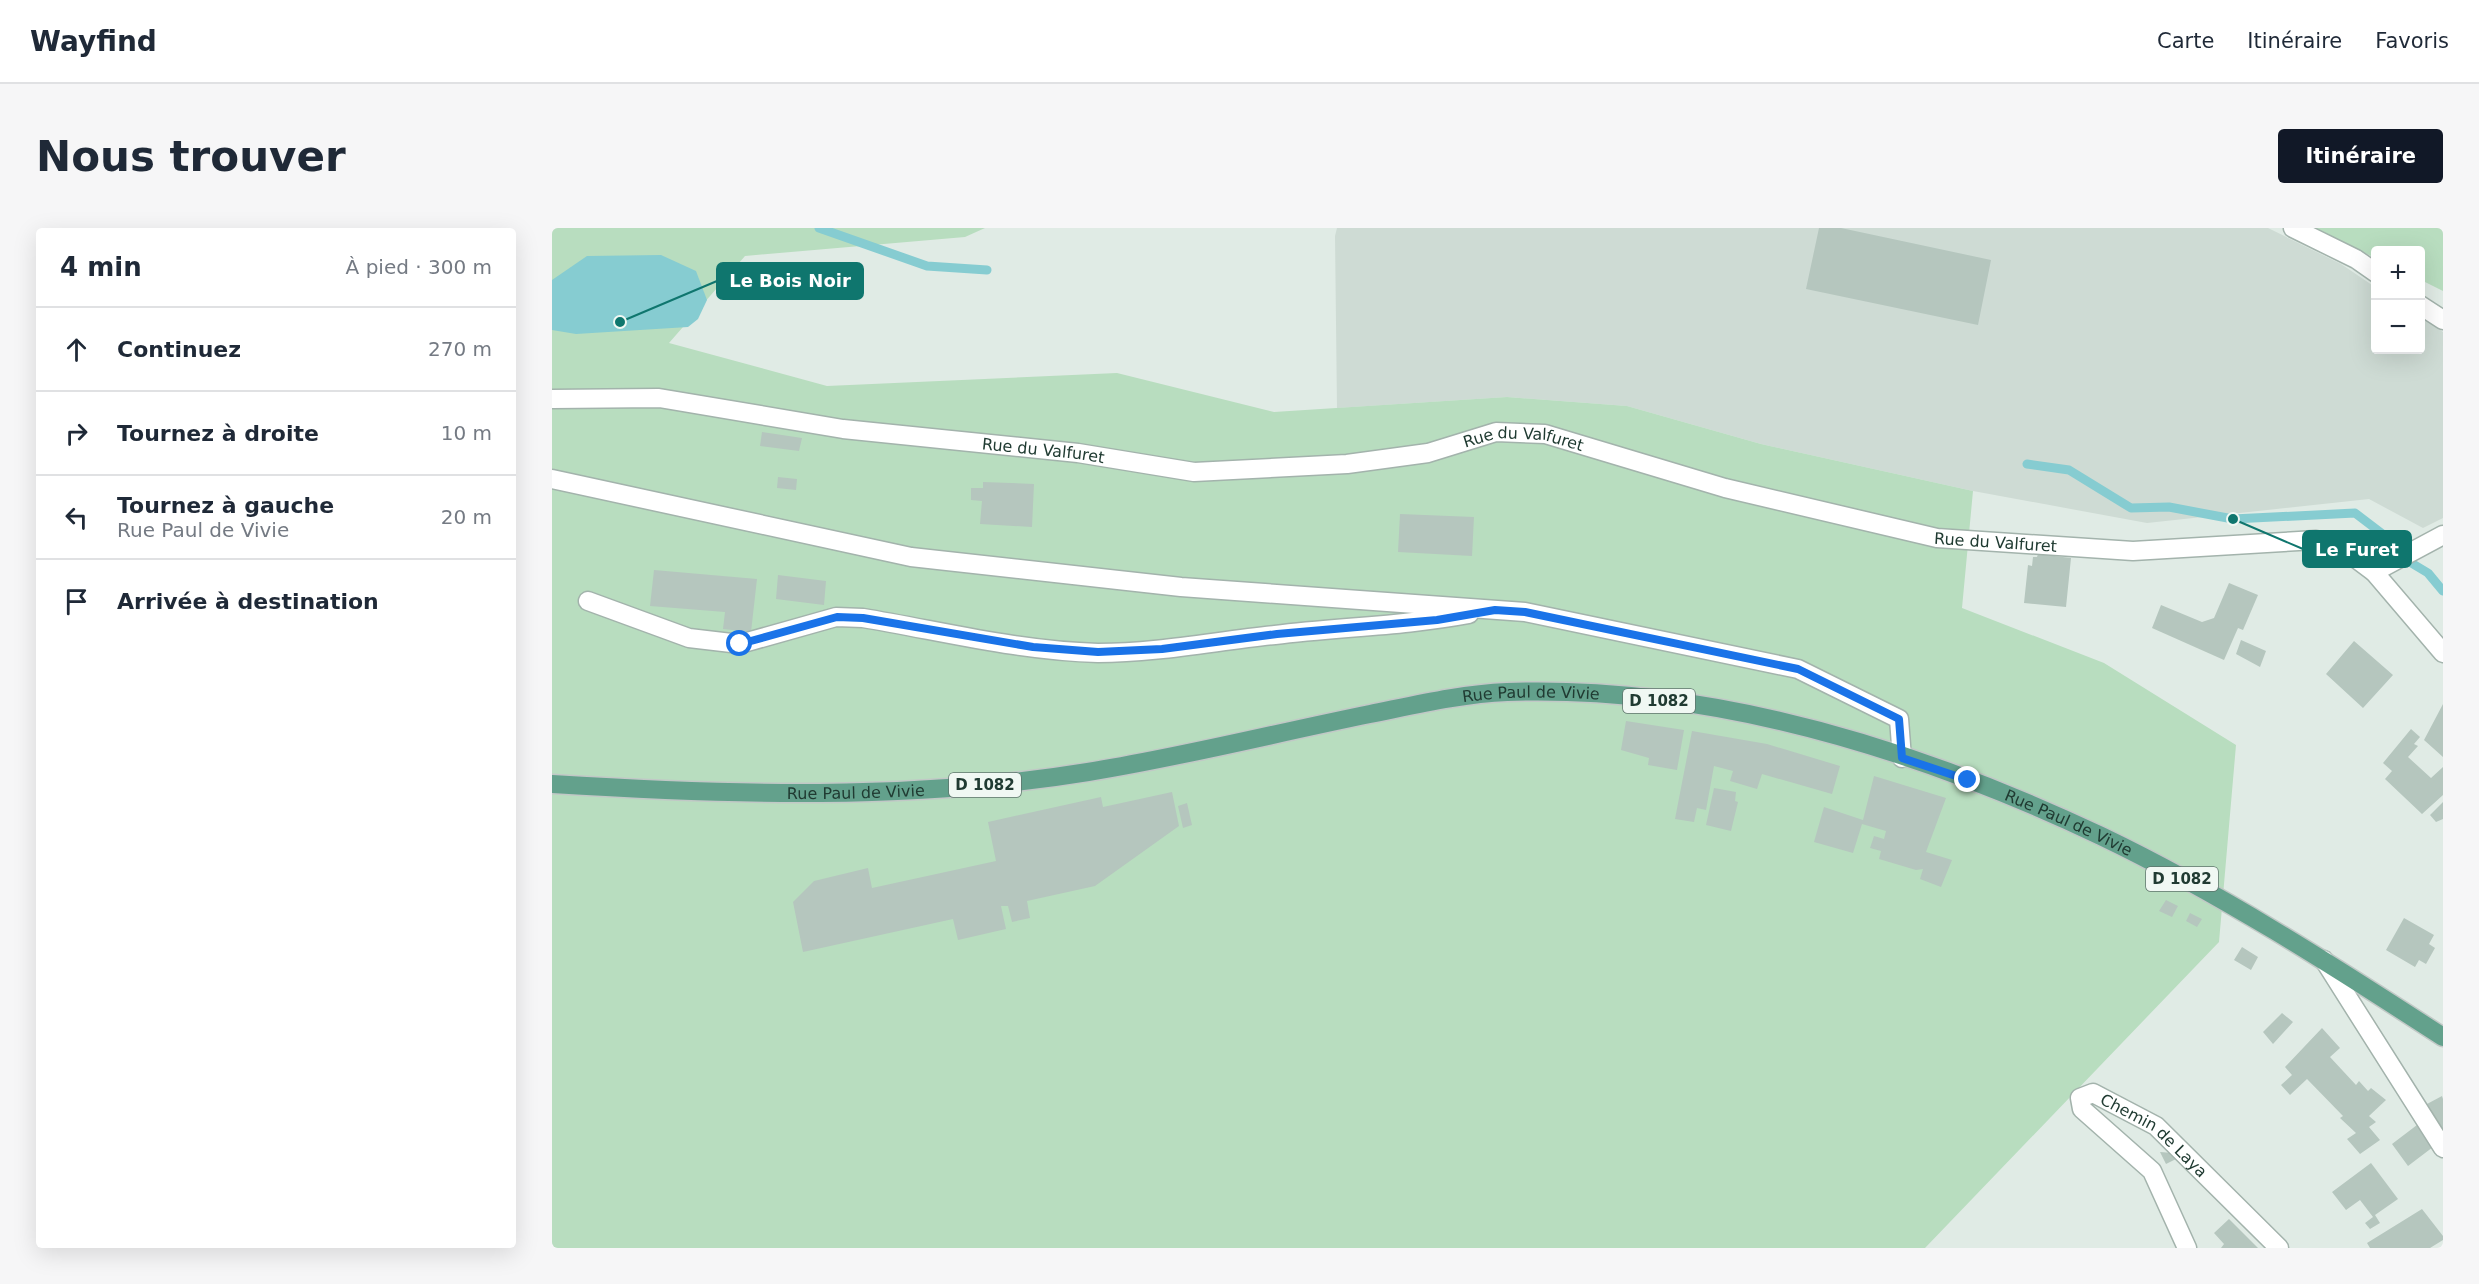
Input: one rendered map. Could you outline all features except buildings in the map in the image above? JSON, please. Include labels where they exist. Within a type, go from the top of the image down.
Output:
[{"type":"main road","name":"Rue Paul de Vivie","points":[[552,784],[659,791],[825,792],[1008,783],[1179,756],[1411,706],[1503,692],[1570,692],[1710,707],[1834,734],[1968,780],[2101,836],[2185,880],[2324,960],[2443,1037]]},
{"type":"street","points":[[2293,228],[2356,259],[2371,270]]},
{"type":"street","points":[[2425,307],[2443,320]]},
{"type":"street","name":"Rue du Valfuret","points":[[552,399],[659,398],[843,429],[1078,453],[1194,472],[1347,464],[1428,453],[1496,432],[1545,434],[1725,488],[1937,538],[2133,551],[2316,540],[2349,554],[2374,572],[2443,653]]},
{"type":"street","points":[[552,478],[911,557],[1181,587],[1525,612],[1798,669],[1899,719],[1902,758]]},
{"type":"street","points":[[2374,572],[2443,535]]},
{"type":"street","points":[[588,602],[689,638],[740,644],[837,617],[863,618],[1033,647],[1098,652],[1162,649],[1277,634],[1437,620],[1495,610]]},
{"type":"street","points":[[2324,960],[2443,1148]]},
{"type":"street","name":"Chemin de Laya","points":[[2187,1248],[2152,1171],[2082,1109],[2080,1098],[2093,1093],[2156,1126],[2279,1248]]},
{"type":"shaded area","points":[[1337,228],[2268,228],[2341,264],[2371,284],[2371,354],[2425,354],[2425,320],[2443,332],[2443,518],[2423,528],[2369,499],[2147,523],[1973,491],[1761,444],[1627,406],[1507,397],[1337,408],[1335,236]]},
{"type":"green space","points":[[552,228],[985,228],[965,237],[745,256],[669,343],[827,386],[1117,373],[1274,412],[1507,397],[1627,406],[1761,444],[1973,491],[1962,608],[2104,663],[2236,745],[2219,942],[1925,1248],[552,1248]]},
{"type":"green space","points":[[2315,228],[2443,228],[2443,291],[2425,282],[2425,246],[2371,246],[2371,256]]},
{"type":"water","points":[[661,255],[696,271],[707,300],[698,319],[688,327],[576,334],[552,330],[552,280],[587,256]]},
{"type":"waterway","points":[[819,228],[927,266],[987,270]]},
{"type":"waterway","points":[[2027,464],[2069,470],[2131,508],[2169,507],[2233,519],[2355,513],[2397,545],[2408,561],[2428,573],[2443,591]]},
{"type":"place","name":"Le Bois Noir","points":[[620,322]]},
{"type":"place","name":"Le Furet","points":[[2233,519]]},
{"type":"route","points":[[740,644],[837,617],[863,618],[1033,647],[1098,652],[1162,649],[1277,634],[1437,620],[1495,610],[1525,612],[1798,669],[1899,719],[1902,758],[1968,780]]}]
